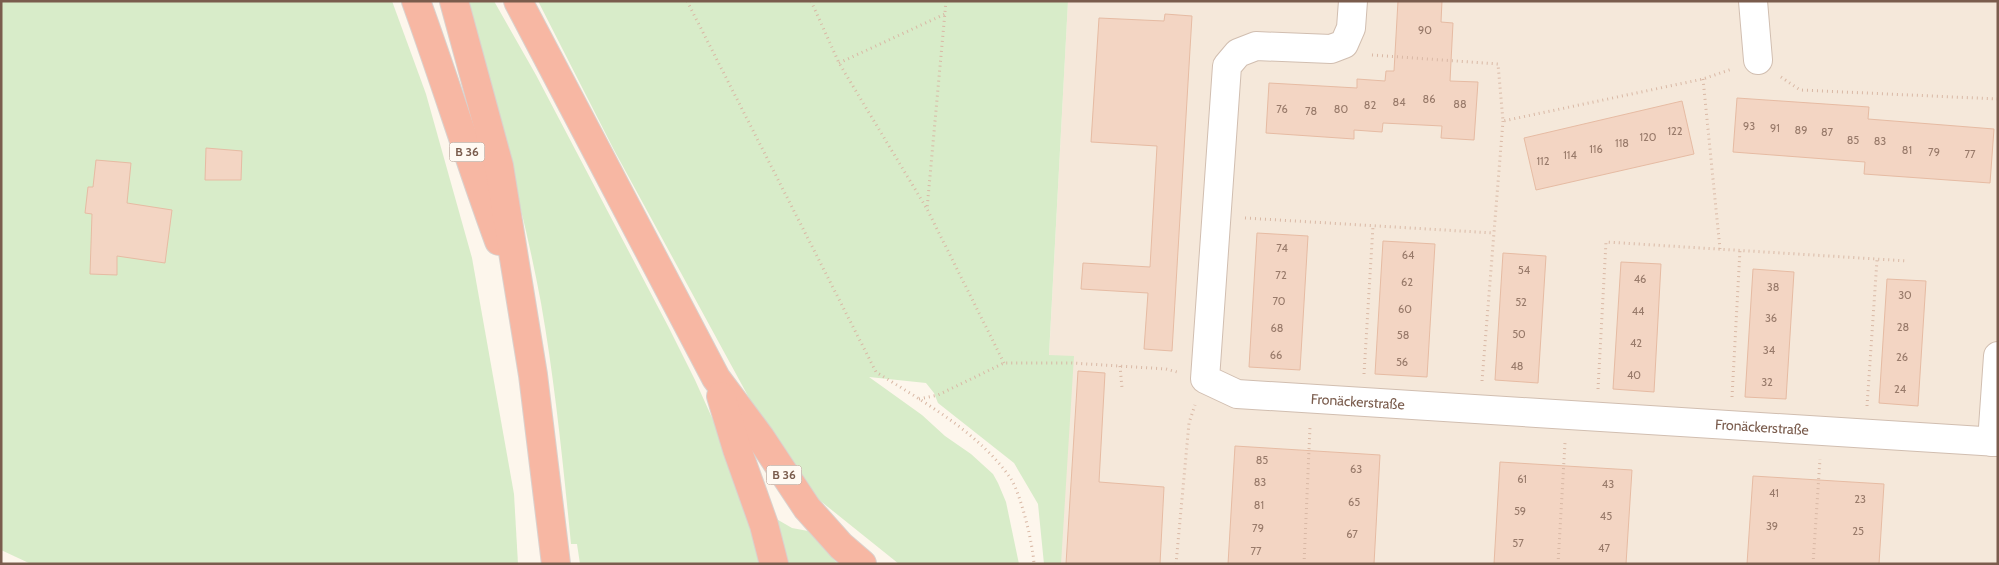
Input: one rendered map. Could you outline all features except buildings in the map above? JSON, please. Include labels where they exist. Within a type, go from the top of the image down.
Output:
[{"type":"highway","name":"B 36","points":[[416,1],[445,79],[470,163],[520,302]]},
{"type":"highway","name":"B 36","points":[[454,1],[499,166],[534,384],[556,564]]},
{"type":"highway","name":"B 36","points":[[518,1],[716,378],[760,437],[807,508],[842,546],[862,564]]},
{"type":"highway","name":"B 36","points":[[716,378],[737,449],[764,525],[774,564]]},
{"type":"street","points":[[1205,379],[1227,66],[1238,53],[1256,46],[1331,49],[1344,44],[1351,28],[1353,1]]},
{"type":"street","points":[[1753,1],[1758,60]]},
{"type":"street","points":[[1995,442],[1998,356]]},
{"type":"street","name":"Fronäckerstraße","points":[[1205,379],[1237,394],[1995,442]]},
{"type":"path","points":[[687,1],[876,372],[972,436],[994,458],[1012,480],[1034,547],[1034,564]]},
{"type":"path","points":[[810,1],[839,63],[927,210],[1004,363]]},
{"type":"path","points":[[927,210],[946,1]]},
{"type":"path","points":[[839,63],[945,14]]},
{"type":"path","points":[[1344,44],[1362,54],[1498,64],[1503,121],[1480,409]]},
{"type":"path","points":[[1503,121],[1703,79],[1758,60],[1800,90],[1998,99]]},
{"type":"path","points":[[1703,79],[1720,249]]},
{"type":"path","points":[[1215,216],[1494,233]]},
{"type":"path","points":[[1362,402],[1373,226]]},
{"type":"path","points":[[1596,417],[1606,242],[1908,261]]},
{"type":"path","points":[[1730,425],[1740,250]]},
{"type":"path","points":[[1865,434],[1877,260]]},
{"type":"path","points":[[919,399],[938,395],[1004,363],[1072,363],[1166,369],[1205,379],[1189,423],[1176,564]]},
{"type":"path","points":[[1120,366],[1122,388]]},
{"type":"path","points":[[1304,564],[1313,399]]},
{"type":"path","points":[[1558,564],[1567,415]]},
{"type":"path","points":[[1813,564],[1821,431]]},
{"type":"shaded area","points":[[1068,1],[1998,1],[1998,564],[1046,564],[1049,356]]},
{"type":"green space","points":[[1,1],[392,1],[426,94],[472,258],[514,494],[518,564],[31,564],[1,550]]},
{"type":"green space","points":[[464,1],[494,1],[536,75],[695,380],[727,451],[763,564],[580,564],[577,544],[571,544],[555,393],[541,303],[506,151]]},
{"type":"green space","points":[[538,1],[1068,1],[1049,355],[1074,356],[1061,564],[1044,564],[1038,504],[1014,463],[938,403],[934,393],[926,383],[869,377],[922,415],[993,474],[1006,502],[1019,564],[899,564],[818,499],[754,407],[614,150]]},
{"type":"green space","points":[[773,517],[792,528],[808,531],[838,564],[783,564]]}]
